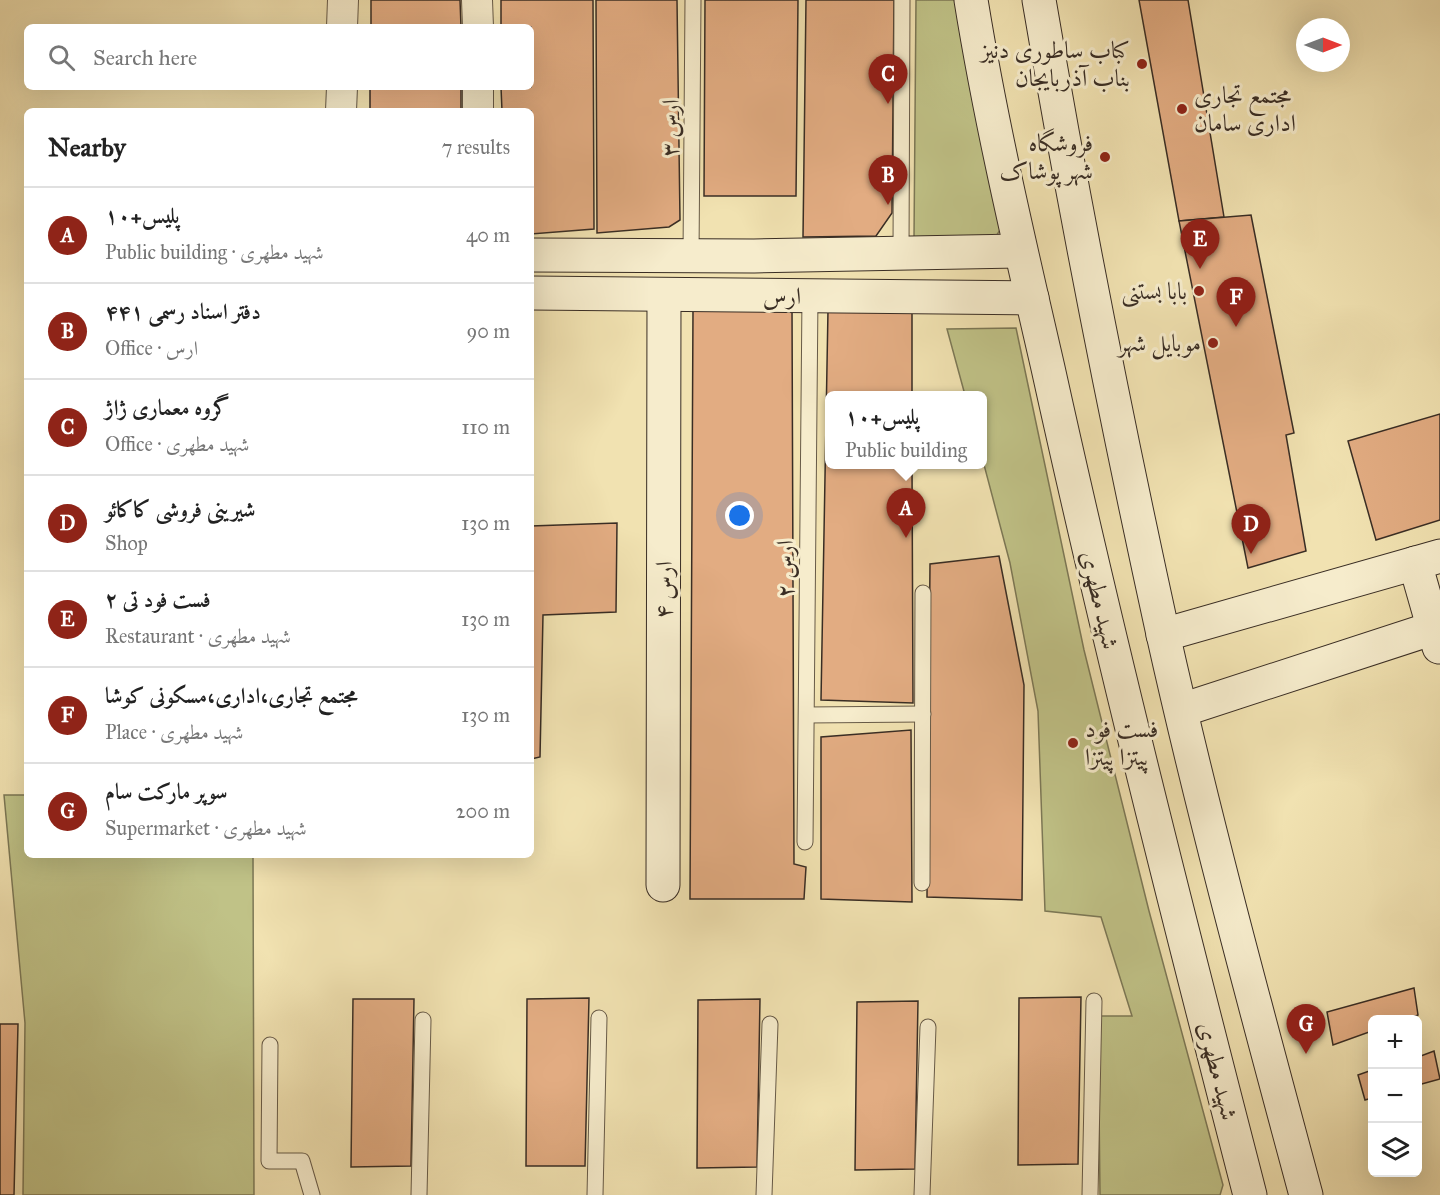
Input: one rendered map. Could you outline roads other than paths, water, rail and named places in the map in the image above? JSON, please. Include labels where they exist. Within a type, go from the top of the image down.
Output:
[{"type":"main road","name":"شهید مطهری","points":[[971,0],[985,89],[1019,250],[1032,298],[1140,771],[1250,1195]]},
{"type":"main road","points":[[1039,0],[1088,264],[1163,635],[1250,985],[1306,1195]]},
{"type":"main road","name":"ارس","points":[[534,255],[754,256],[1019,250]]},
{"type":"main road","points":[[958,252],[972,267],[973,287],[966,298]]},
{"type":"main road","points":[[589,294],[590,255]]},
{"type":"main road","points":[[754,256],[754,296]]},
{"type":"main road","name":"ارس","points":[[534,292],[1032,298]]},
{"type":"main road","name":"ارس ۴","points":[[663,885],[664,295]]},
{"type":"main road","points":[[1163,635],[1428,560],[1438,634],[1182,710]]},
{"type":"street","points":[[342,24],[343,0]]},
{"type":"street","points":[[477,0],[477,24]]},
{"type":"street","points":[[341,108],[342,90]]},
{"type":"street","points":[[478,90],[478,108]]},
{"type":"lane","name":"ارس ۳","points":[[691,256],[693,0]]},
{"type":"lane","points":[[901,252],[902,0]]},
{"type":"lane","name":"ارس ۲","points":[[805,842],[810,296]]},
{"type":"lane","points":[[922,883],[923,593]]},
{"type":"lane","points":[[807,715],[923,714]]},
{"type":"lane","points":[[1090,1195],[1094,1001]]},
{"type":"lane","points":[[595,1195],[599,1018]]},
{"type":"lane","points":[[418,1195],[423,1020]]},
{"type":"lane","points":[[764,1195],[770,1024]]},
{"type":"lane","points":[[922,1195],[928,1027]]},
{"type":"lane","points":[[270,1045],[269,1161],[302,1161],[312,1195]]},
{"type":"place","name":"کباب ساطوری دنیز بناب آذربایجان","points":[[1142,64]]},
{"type":"place","name":"گروه معماری ژاژ","points":[[888,104]]},
{"type":"place","name":"مجتمع تجاری اداری سامان","points":[[1182,109]]},
{"type":"place","name":"فروشگاه شهر پوشاک","points":[[1105,157]]},
{"type":"place","name":"دفتر اسناد رسمی ۴۴۱","points":[[888,205]]},
{"type":"place","name":"فست فود تی ۲","points":[[1200,269]]},
{"type":"place","name":"بابا بستنی","points":[[1199,291]]},
{"type":"place","name":"مجتمع تجاری،اداری،مسکونی کوشا","points":[[1236,327]]},
{"type":"place","name":"موبایل شهر","points":[[1213,343]]},
{"type":"place","name":"پلیس+۱۰","points":[[906,538]]},
{"type":"place","name":"شیرینی فروشی کاکائو","points":[[1251,554]]},
{"type":"place","name":"فست فود پیتزا پیتزا","points":[[1073,743]]},
{"type":"place","name":"سوپر مارکت سام","points":[[1306,1054]]}]
